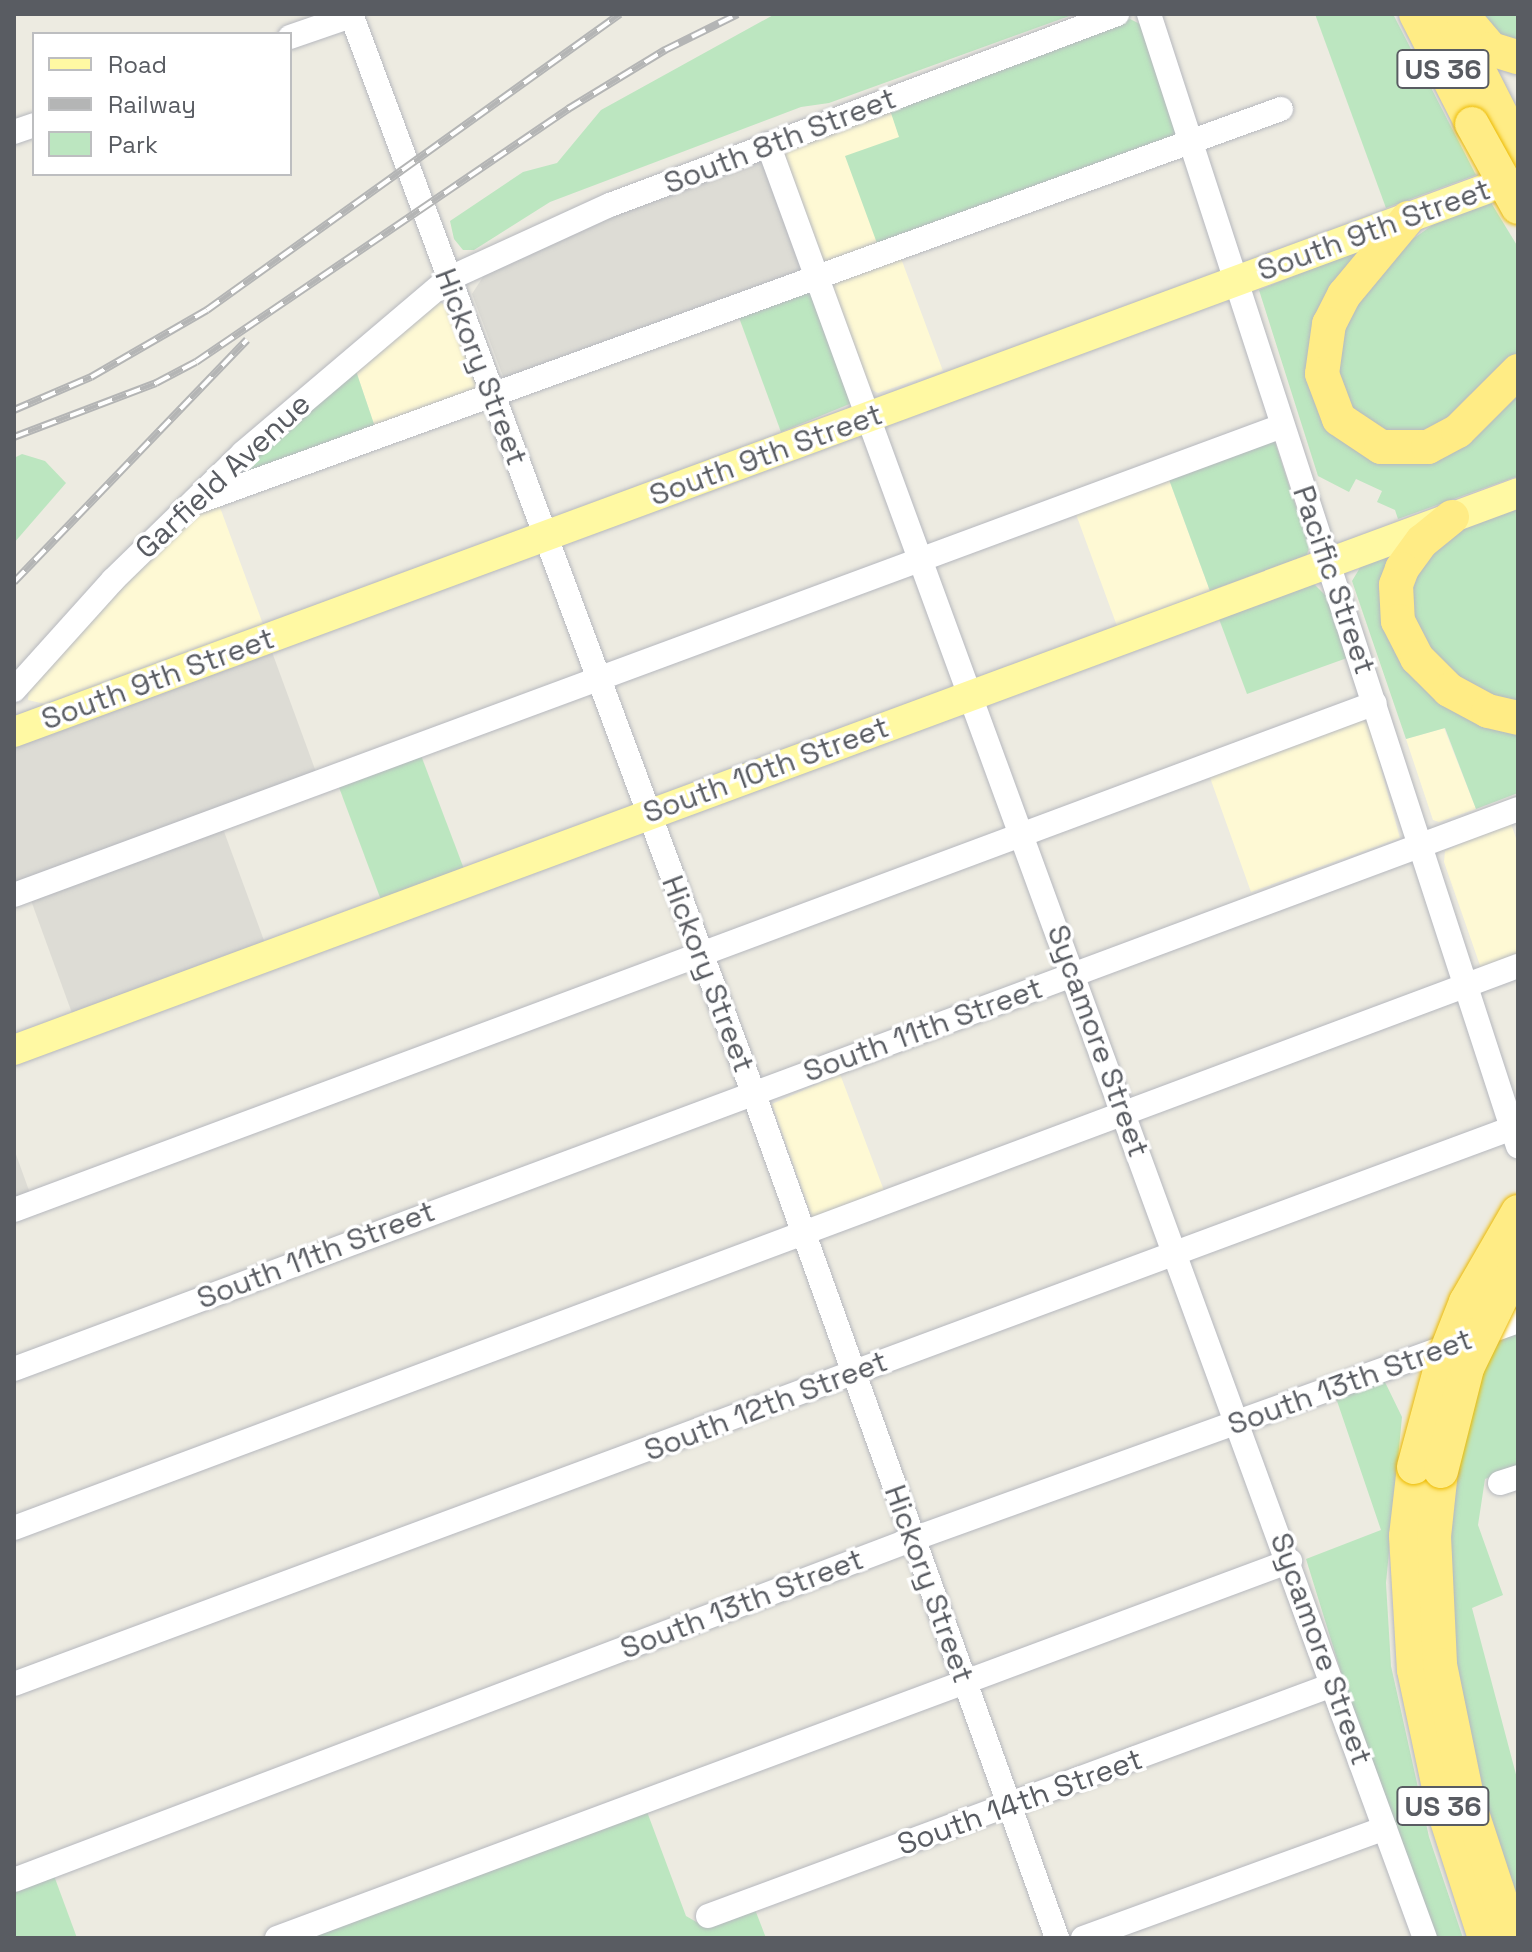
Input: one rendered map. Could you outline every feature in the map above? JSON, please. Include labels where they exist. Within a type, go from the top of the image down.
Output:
[{"type":"highway","name":"US 36","points":[[1416,14],[1486,119],[1518,148]]},
{"type":"highway","name":"US 36","points":[[1450,14],[1518,207]]},
{"type":"highway","points":[[1462,14],[1491,49],[1518,57]]},
{"type":"highway","points":[[1408,218],[1344,295],[1329,324],[1322,374],[1339,419],[1381,447],[1428,447],[1458,431],[1518,371]]},
{"type":"highway","points":[[1452,517],[1422,541],[1402,569],[1396,585],[1398,621],[1417,658],[1449,690],[1488,711],[1518,718]]},
{"type":"highway","name":"US 36","points":[[1513,1938],[1468,1801],[1440,1665],[1428,1469],[1442,1363],[1466,1302],[1518,1212]]},
{"type":"highway","name":"US 36","points":[[1485,1938],[1444,1811],[1414,1670],[1406,1536],[1467,1368],[1518,1263]]},
{"type":"main road","name":"South 9th Street","points":[[14,732],[1518,177]]},
{"type":"main road","name":"South 10th Street","points":[[14,1050],[1518,493]]},
{"type":"street","name":"South 8th Street","points":[[448,279],[610,205],[1117,14]]},
{"type":"street","name":"Pacific Street","points":[[1149,14],[1516,1134]]},
{"type":"street","points":[[292,36],[351,15]]},
{"type":"street","name":"Hickory Street","points":[[351,15],[753,1092],[1057,1938]]},
{"type":"street","points":[[189,505],[494,398],[1189,139],[1281,109]]},
{"type":"street","name":"Sycamore Street","points":[[768,144],[1290,1561],[1425,1938]]},
{"type":"street","name":"Garfield Avenue","points":[[14,690],[189,505],[243,453],[448,279]]},
{"type":"street","points":[[14,895],[597,675],[1282,426]]},
{"type":"street","points":[[14,1210],[1375,703]]},
{"type":"street","name":"South 11th Street","points":[[14,1369],[1518,809]]},
{"type":"street","points":[[14,1528],[1518,966]]},
{"type":"street","name":"South 12th Street","points":[[14,1684],[1176,1253],[1516,1134]]},
{"type":"street","name":"South 13th Street","points":[[14,1880],[913,1539],[1518,1321]]},
{"type":"street","points":[[277,1938],[1290,1561]]},
{"type":"street","name":"South 14th Street","points":[[708,1916],[1011,1807],[1332,1685]]},
{"type":"street","points":[[1083,1938],[1385,1828]]},
{"type":"shaded area","points":[[889,107],[900,137],[878,246],[824,266],[783,153],[787,146]]},
{"type":"shaded area","points":[[759,154],[807,274],[507,387],[472,294],[486,272],[531,248]]},
{"type":"shaded area","points":[[899,253],[943,371],[878,393],[870,389],[828,278]]},
{"type":"shaded area","points":[[438,302],[447,305],[480,397],[377,433],[355,368]]},
{"type":"shaded area","points":[[1167,474],[1210,591],[1117,626],[1073,506]]},
{"type":"shaded area","points":[[218,502],[264,627],[45,704],[28,700],[29,687],[196,510]]},
{"type":"shaded area","points":[[272,652],[316,772],[14,882],[14,746]]},
{"type":"shaded area","points":[[1366,714],[1400,838],[1251,892],[1208,772]]},
{"type":"shaded area","points":[[1444,728],[1476,809],[1439,822],[1433,820],[1406,739]]},
{"type":"shaded area","points":[[1510,821],[1518,844],[1518,961],[1483,974],[1444,862],[1445,851]]},
{"type":"shaded area","points":[[222,826],[266,946],[73,1016],[29,895]]},
{"type":"shaded area","points":[[840,1074],[886,1196],[814,1223],[772,1104]]},
{"type":"shaded area","points":[[14,1149],[31,1196],[14,1203]]},
{"type":"green space","points":[[775,14],[1075,14],[829,103],[801,107],[550,202],[474,250],[463,250],[454,239],[450,221],[523,172],[557,163],[601,110]]},
{"type":"green space","points":[[1315,14],[1393,14],[1476,175],[1386,208]]},
{"type":"green space","points":[[1478,14],[1518,14],[1518,43],[1509,42]]},
{"type":"green space","points":[[1130,19],[1142,25],[1179,136],[878,246],[845,156],[899,137],[889,107]]},
{"type":"green space","points":[[1490,201],[1518,247],[1518,367],[1440,434],[1378,437],[1336,389],[1335,344],[1381,262],[1438,221]]},
{"type":"green space","points":[[1363,248],[1313,360],[1371,454],[1518,387],[1518,476],[1398,519],[1395,510],[1377,502],[1382,491],[1356,479],[1349,492],[1318,476],[1259,290]]},
{"type":"green space","points":[[811,285],[852,403],[781,432],[737,312]]},
{"type":"green space","points":[[355,368],[377,433],[239,483],[230,476]]},
{"type":"green space","points":[[1273,436],[1309,547],[1307,555],[1210,591],[1167,474]]},
{"type":"green space","points":[[22,454],[45,461],[66,483],[14,543],[14,458]]},
{"type":"green space","points":[[1518,507],[1518,707],[1446,673],[1411,618],[1411,574],[1454,532]]},
{"type":"green space","points":[[1404,549],[1398,639],[1518,730],[1518,793],[1476,809],[1445,728],[1406,739],[1352,581],[1361,566]]},
{"type":"green space","points":[[1314,584],[1328,598],[1347,658],[1247,694],[1219,619]]},
{"type":"green space","points":[[419,750],[464,869],[381,900],[337,782]]},
{"type":"green space","points":[[1518,1332],[1518,1467],[1485,1479],[1478,1525],[1503,1595],[1472,1608],[1518,1782],[1518,1909],[1482,1799],[1459,1698],[1446,1599],[1456,1459],[1494,1340]]},
{"type":"green space","points":[[1384,1380],[1402,1417],[1386,1583],[1391,1666],[1429,1837],[1463,1938],[1435,1938],[1349,1698],[1306,1559],[1381,1530],[1336,1398]]},
{"type":"green space","points":[[646,1809],[686,1916],[700,1924],[754,1907],[766,1938],[299,1938]]},
{"type":"green space","points":[[53,1873],[77,1938],[14,1938],[14,1889]]},
{"type":"railway","points":[[14,410],[91,377],[207,310],[620,14]]},
{"type":"railway","points":[[14,437],[156,383],[196,362],[568,109],[665,50],[738,14]]},
{"type":"railway","points":[[14,582],[247,340]]}]
